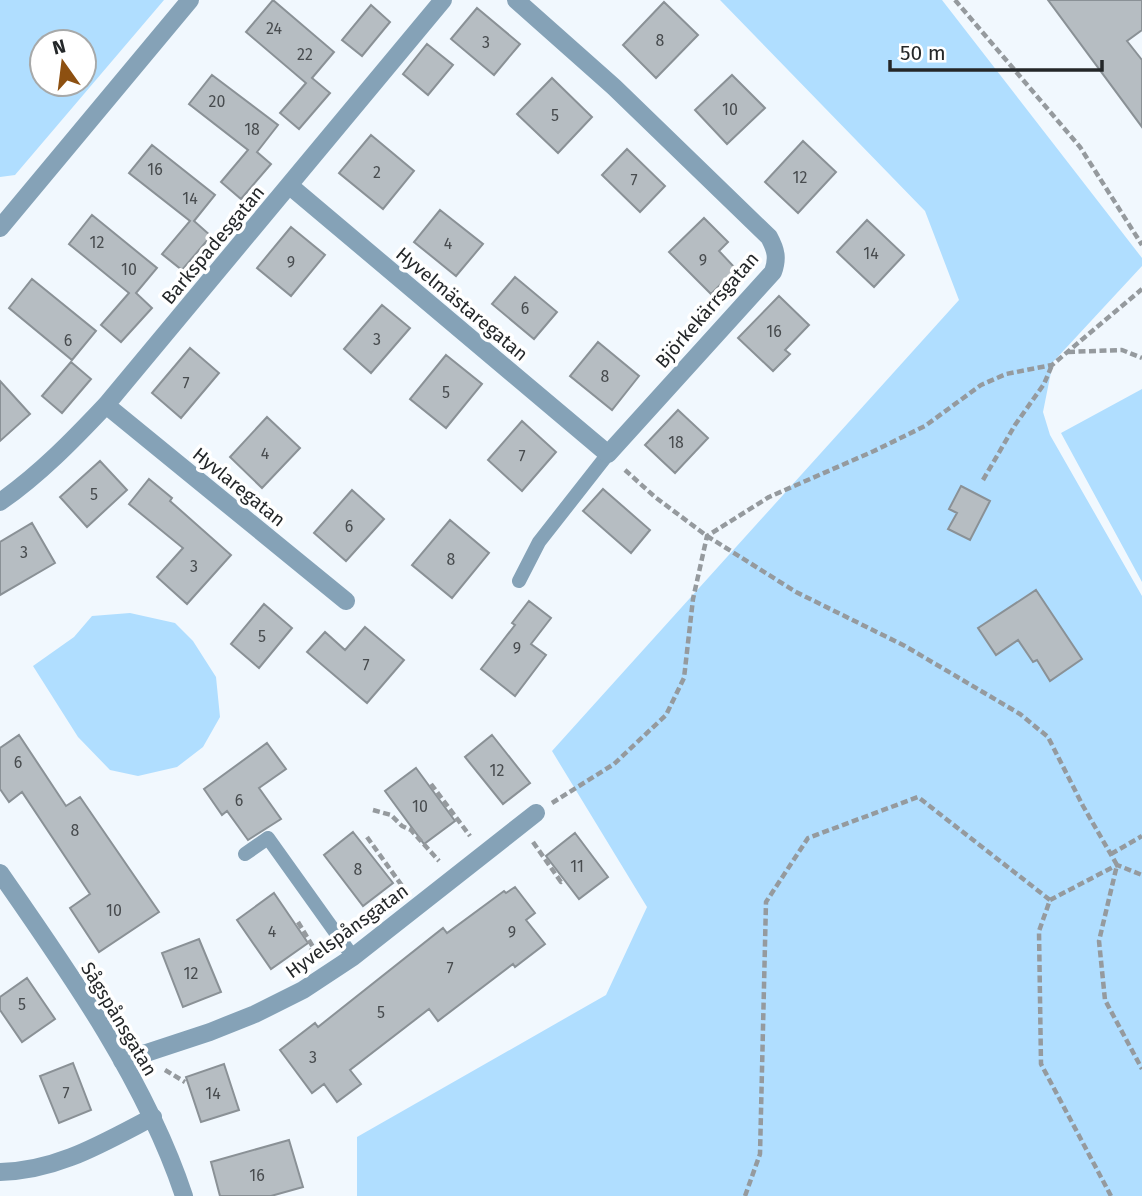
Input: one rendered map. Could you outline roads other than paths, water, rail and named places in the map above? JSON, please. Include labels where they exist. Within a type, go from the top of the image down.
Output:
[{"type":"street","points":[[0,228],[190,0]]},
{"type":"street","name":"Barkspadesgatan","points":[[0,502],[28,482],[60,453],[106,405],[443,0]]},
{"type":"street","name":"Björkekärrsgatan","points":[[516,0],[614,87],[769,237],[775,249],[777,262],[773,272],[608,454]]},
{"type":"street","name":"Hyvelmästaregatan","points":[[290,186],[608,454]]},
{"type":"street","name":"Hyvlaregatan","points":[[106,405],[346,601]]},
{"type":"street","name":"Hyvelspånsgatan","points":[[122,1061],[210,1032],[255,1014],[303,990],[353,957],[418,908],[536,813]]},
{"type":"street","name":"Sågspånsgatan","points":[[0,873],[37,926],[122,1061],[153,1117],[173,1162],[184,1196]]},
{"type":"street","points":[[0,1172],[32,1170],[59,1163],[85,1153],[153,1117]]},
{"type":"lane","name":"Björkekärrsgatan","points":[[519,581],[539,542],[608,454]]},
{"type":"lane","points":[[245,854],[268,838],[353,957]]}]
